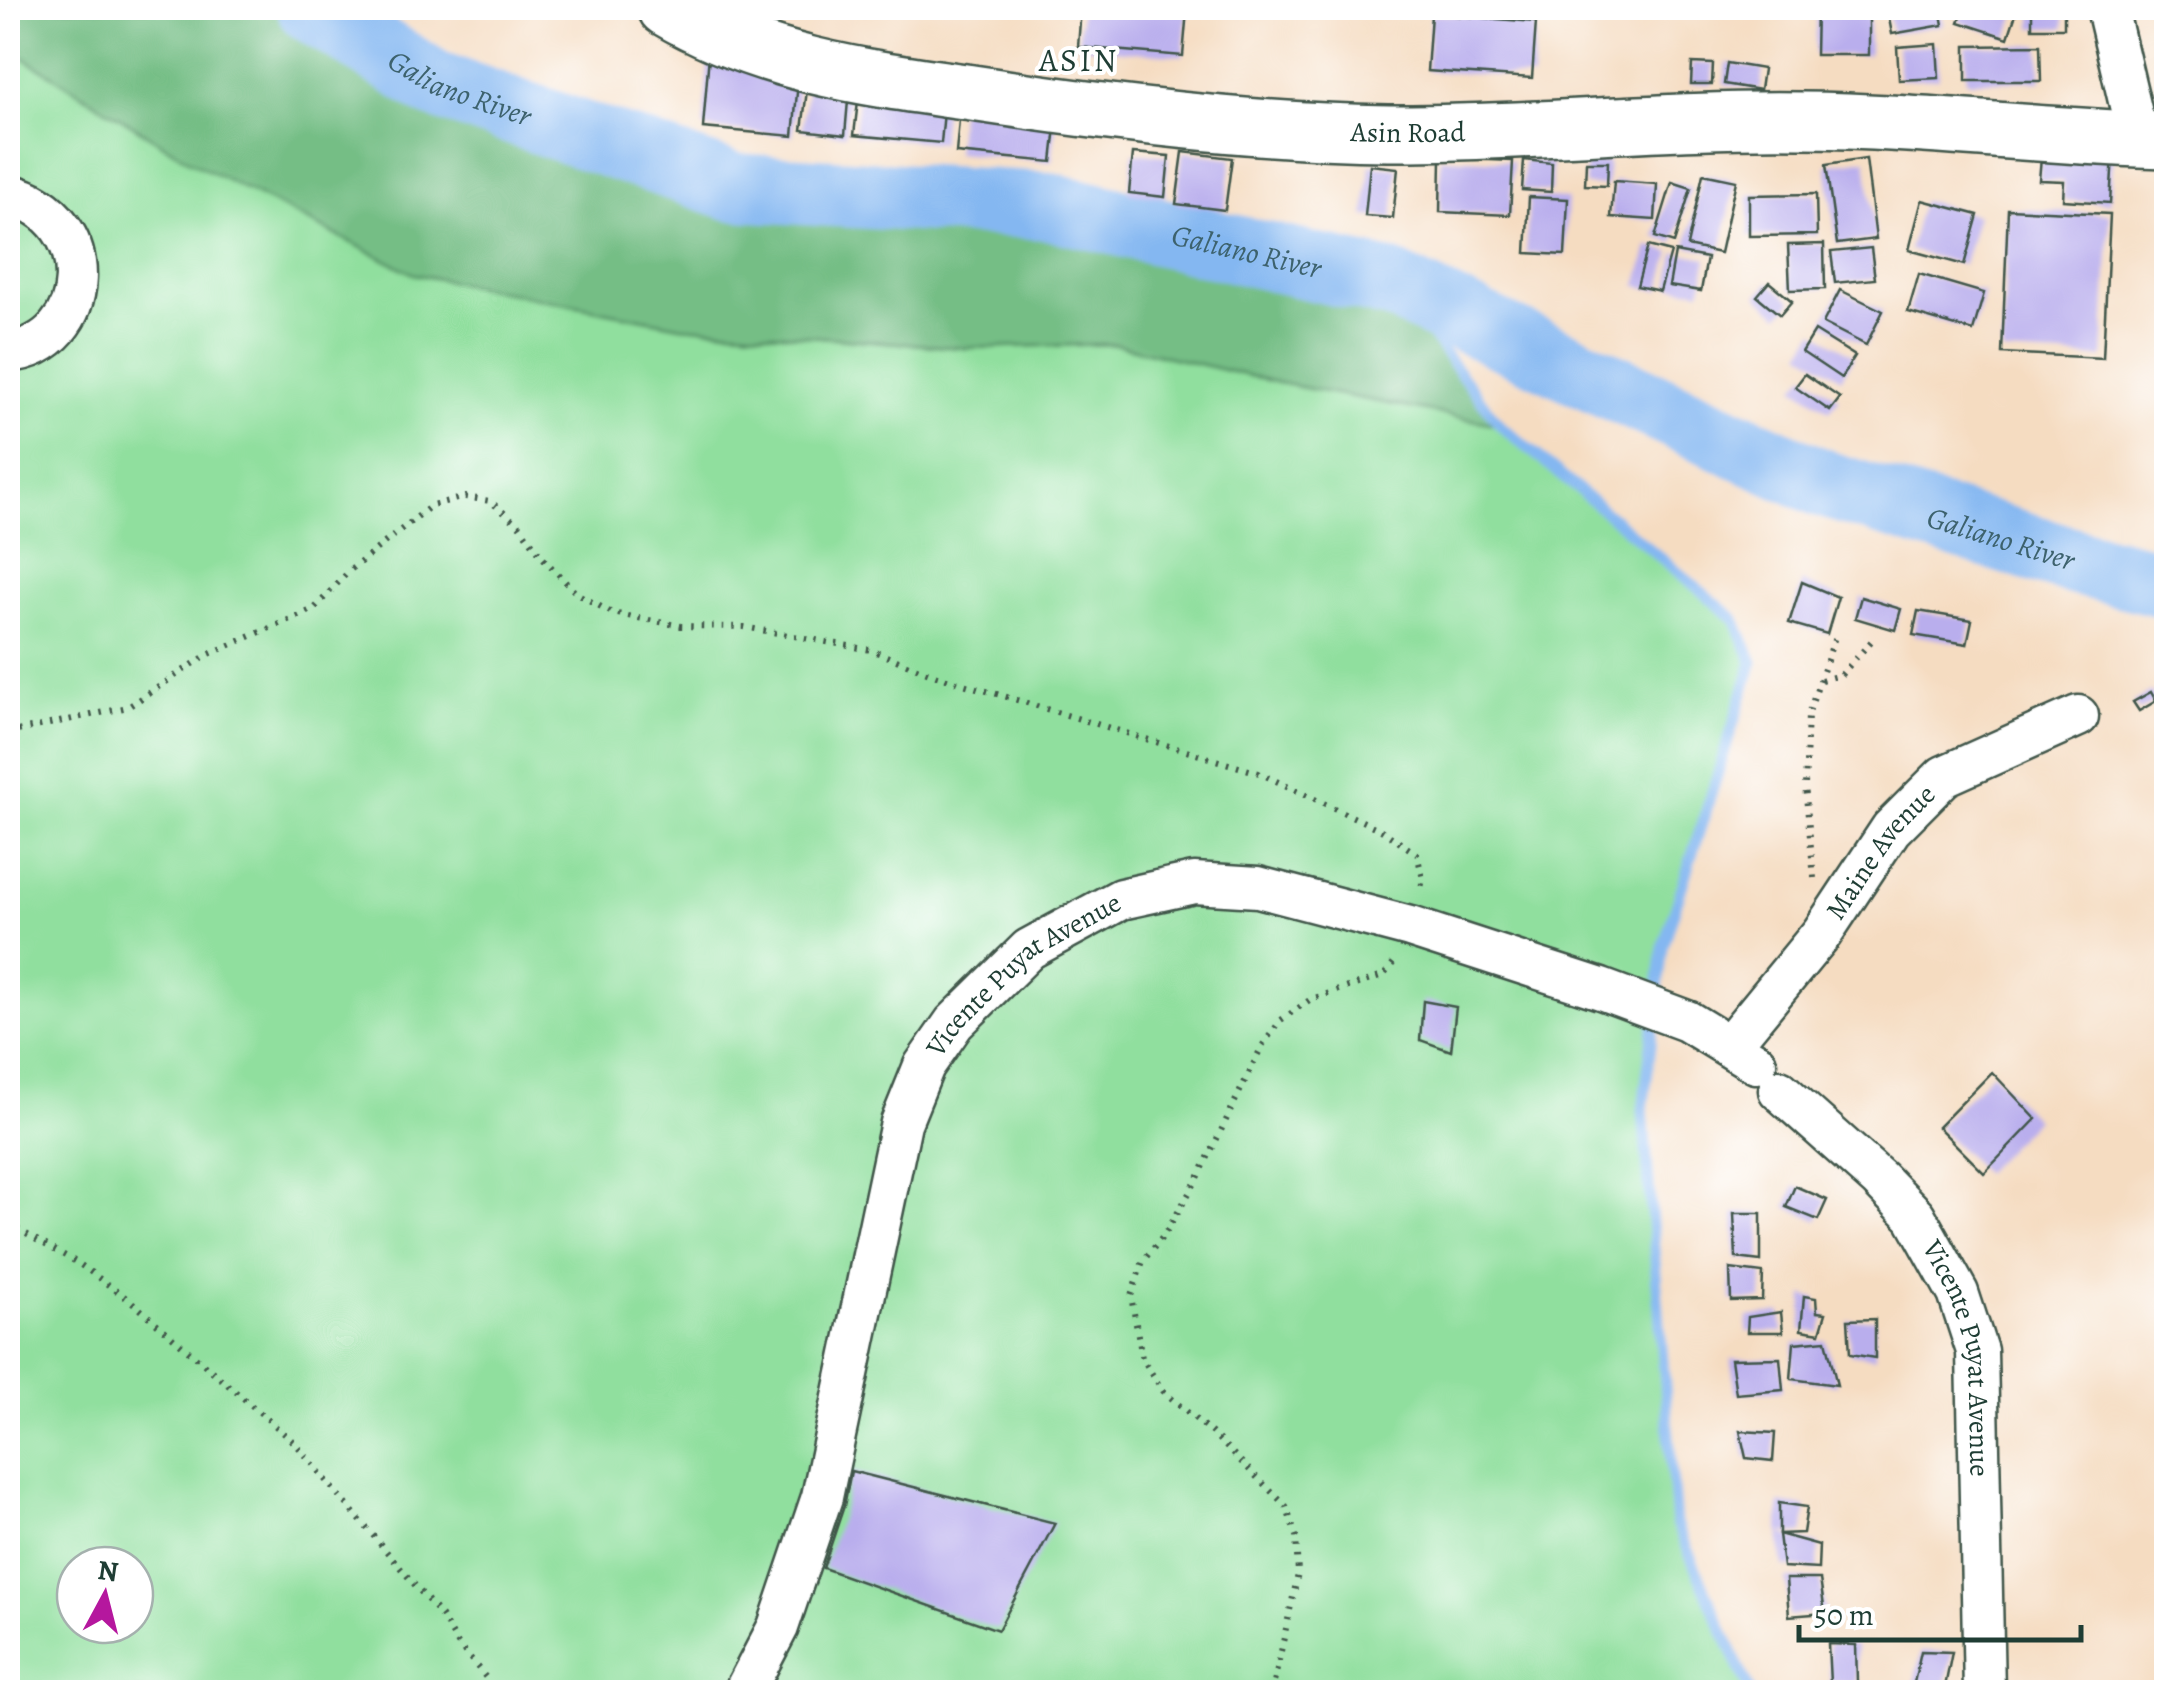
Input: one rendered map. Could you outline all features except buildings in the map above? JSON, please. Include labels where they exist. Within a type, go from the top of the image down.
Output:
[{"type":"main road","name":"Asin Road","points":[[666,8],[743,46],[807,66],[1012,100],[1234,126],[1493,131],[1642,122],[1802,120],[2152,139]]},
{"type":"street","points":[[2107,8],[2152,139]]},
{"type":"street","points":[[8,194],[34,202],[56,219],[71,242],[77,269],[74,296],[61,321],[42,340],[8,352]]},
{"type":"street","name":"Maine Avenue","points":[[1755,1066],[1822,933],[1891,829],[1944,776],[2078,716]]},
{"type":"street","name":"Vicente Puyat Avenue","points":[[744,1692],[778,1627],[822,1497],[901,1123],[924,1066],[954,1024],[1028,948],[1121,899],[1194,883],[1258,888],[1410,927],[1687,1021],[1755,1066],[1915,1216],[1958,1293],[1977,1351],[1984,1692]]},
{"type":"path","points":[[8,733],[128,707],[207,656],[314,609],[350,571],[432,505],[464,497],[490,500],[520,526],[576,593],[612,613],[681,626],[744,627],[871,650],[937,676],[1259,773],[1381,830],[1417,854],[1422,880],[1398,956],[1383,976],[1311,1000],[1281,1020],[1262,1046],[1198,1178],[1143,1262],[1132,1296],[1142,1358],[1163,1391],[1212,1432],[1286,1506],[1296,1536],[1298,1574],[1272,1692]]},
{"type":"path","points":[[1822,933],[1806,820],[1808,715],[1836,634]]},
{"type":"path","points":[[1821,680],[1841,675],[1876,636]]},
{"type":"path","points":[[8,1224],[78,1262],[132,1302],[295,1443],[441,1616],[458,1644],[498,1692]]},
{"type":"green space","points":[[8,8],[311,8],[434,84],[734,187],[1049,206],[1392,285],[1500,425],[1279,383],[1114,344],[964,348],[681,326],[414,274],[193,163],[8,48]]},
{"type":"green space","points":[[8,48],[193,163],[414,274],[681,326],[964,348],[1114,344],[1279,383],[1500,425],[1735,619],[1753,662],[1663,947],[1643,1110],[1676,1523],[1750,1692],[8,1692]]},
{"type":"waterway","name":"Galiano River","points":[[311,8],[434,84],[734,187],[1049,206],[1392,285],[1824,484],[2080,563],[2166,584]]},
{"type":"waterway","points":[[1392,285],[1500,425],[1735,619],[1753,662],[1663,947],[1643,1110],[1676,1523],[1750,1692]]},
{"type":"district","name":"ASIN","points":[[1079,60]]}]
